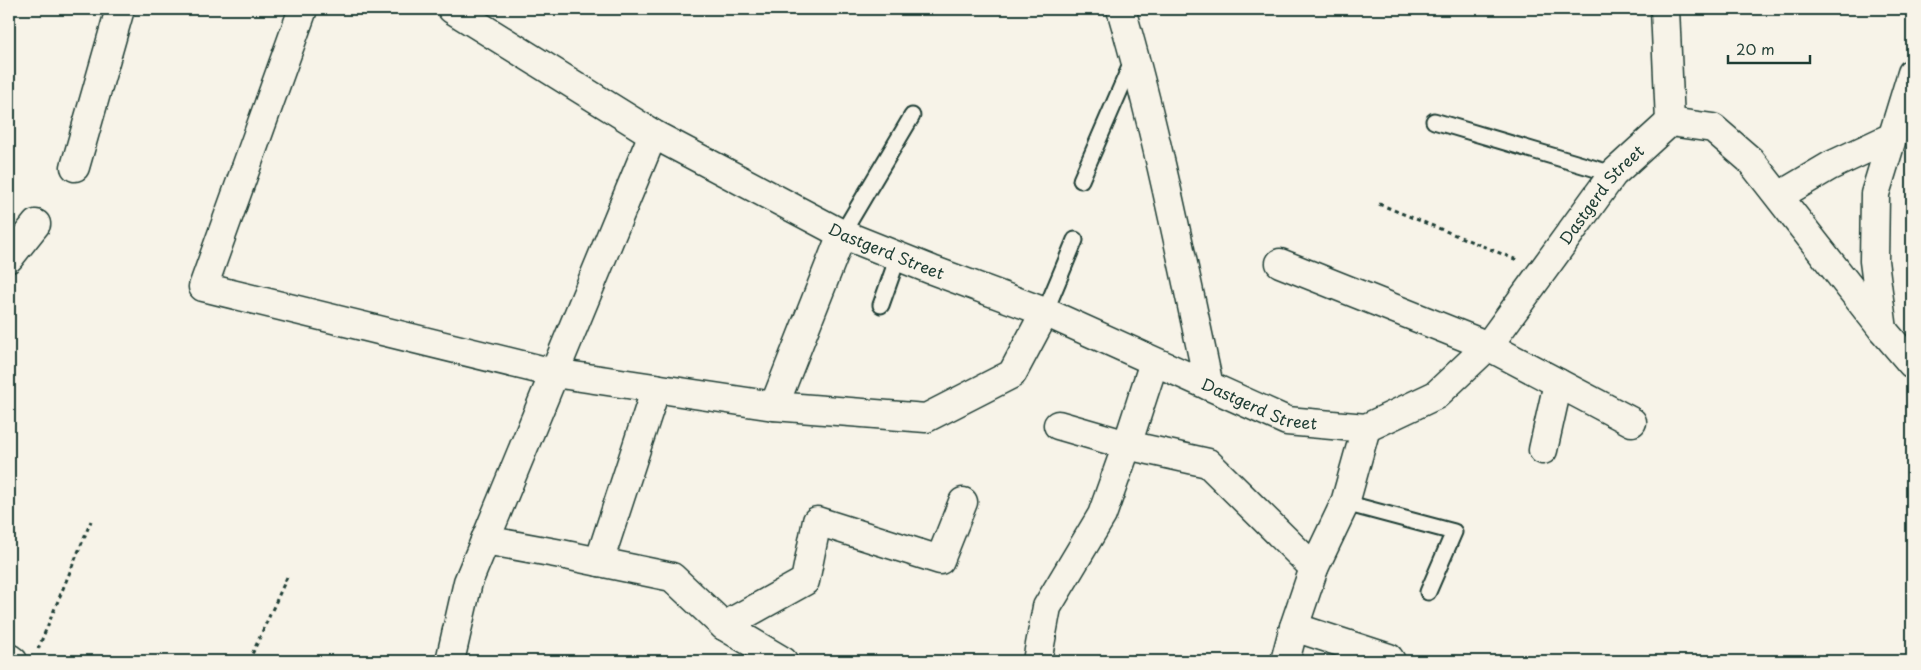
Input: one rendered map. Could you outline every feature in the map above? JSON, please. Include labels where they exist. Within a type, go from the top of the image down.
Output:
[{"type":"street","points":[[75,167],[120,9]]},
{"type":"street","points":[[303,9],[203,287],[554,373],[774,406],[926,418],[1012,374],[1045,312]]},
{"type":"street","name":"Dastgerd Street","points":[[452,9],[653,134],[842,234],[1045,312],[1287,421],[1366,428],[1436,395],[1488,346],[1613,174],[1670,122]]},
{"type":"street","points":[[1121,9],[1135,57],[1175,228],[1209,386]]},
{"type":"street","points":[[1665,9],[1670,122],[1713,128],[1750,160],[1883,330],[1912,364]]},
{"type":"street","points":[[1883,330],[1874,260],[1875,194],[1912,73]]},
{"type":"street","points":[[450,661],[468,582],[653,134]]},
{"type":"street","points":[[1779,196],[1830,166],[1892,137]]},
{"type":"street","points":[[9,258],[36,224]]},
{"type":"street","points":[[774,406],[842,234]]},
{"type":"street","points":[[1280,263],[1488,346],[1632,422]]},
{"type":"street","points":[[1037,661],[1047,607],[1102,515],[1154,362]]},
{"type":"street","points":[[1543,450],[1558,383]]},
{"type":"street","points":[[599,562],[656,388]]},
{"type":"street","points":[[1058,425],[1127,445],[1208,463],[1314,568]]},
{"type":"street","points":[[1285,661],[1294,627],[1314,568],[1345,503],[1366,428]]},
{"type":"street","points":[[724,626],[805,581],[817,521],[940,560],[963,502]]},
{"type":"street","points":[[485,540],[672,577],[724,626],[783,661]]},
{"type":"street","points":[[1294,627],[1389,658],[1391,661]]},
{"type":"street","points":[[9,658],[25,657]]},
{"type":"lane","points":[[1082,180],[1135,57]]},
{"type":"lane","points":[[842,234],[912,116]]},
{"type":"lane","points":[[1434,121],[1613,174]]},
{"type":"lane","points":[[1045,312],[1074,240]]},
{"type":"lane","points":[[881,305],[898,256]]},
{"type":"lane","points":[[1345,503],[1454,532],[1428,592]]},
{"type":"path","points":[[1379,204],[1542,271]]},
{"type":"path","points":[[25,657],[91,521]]},
{"type":"path","points":[[250,661],[288,576]]}]
